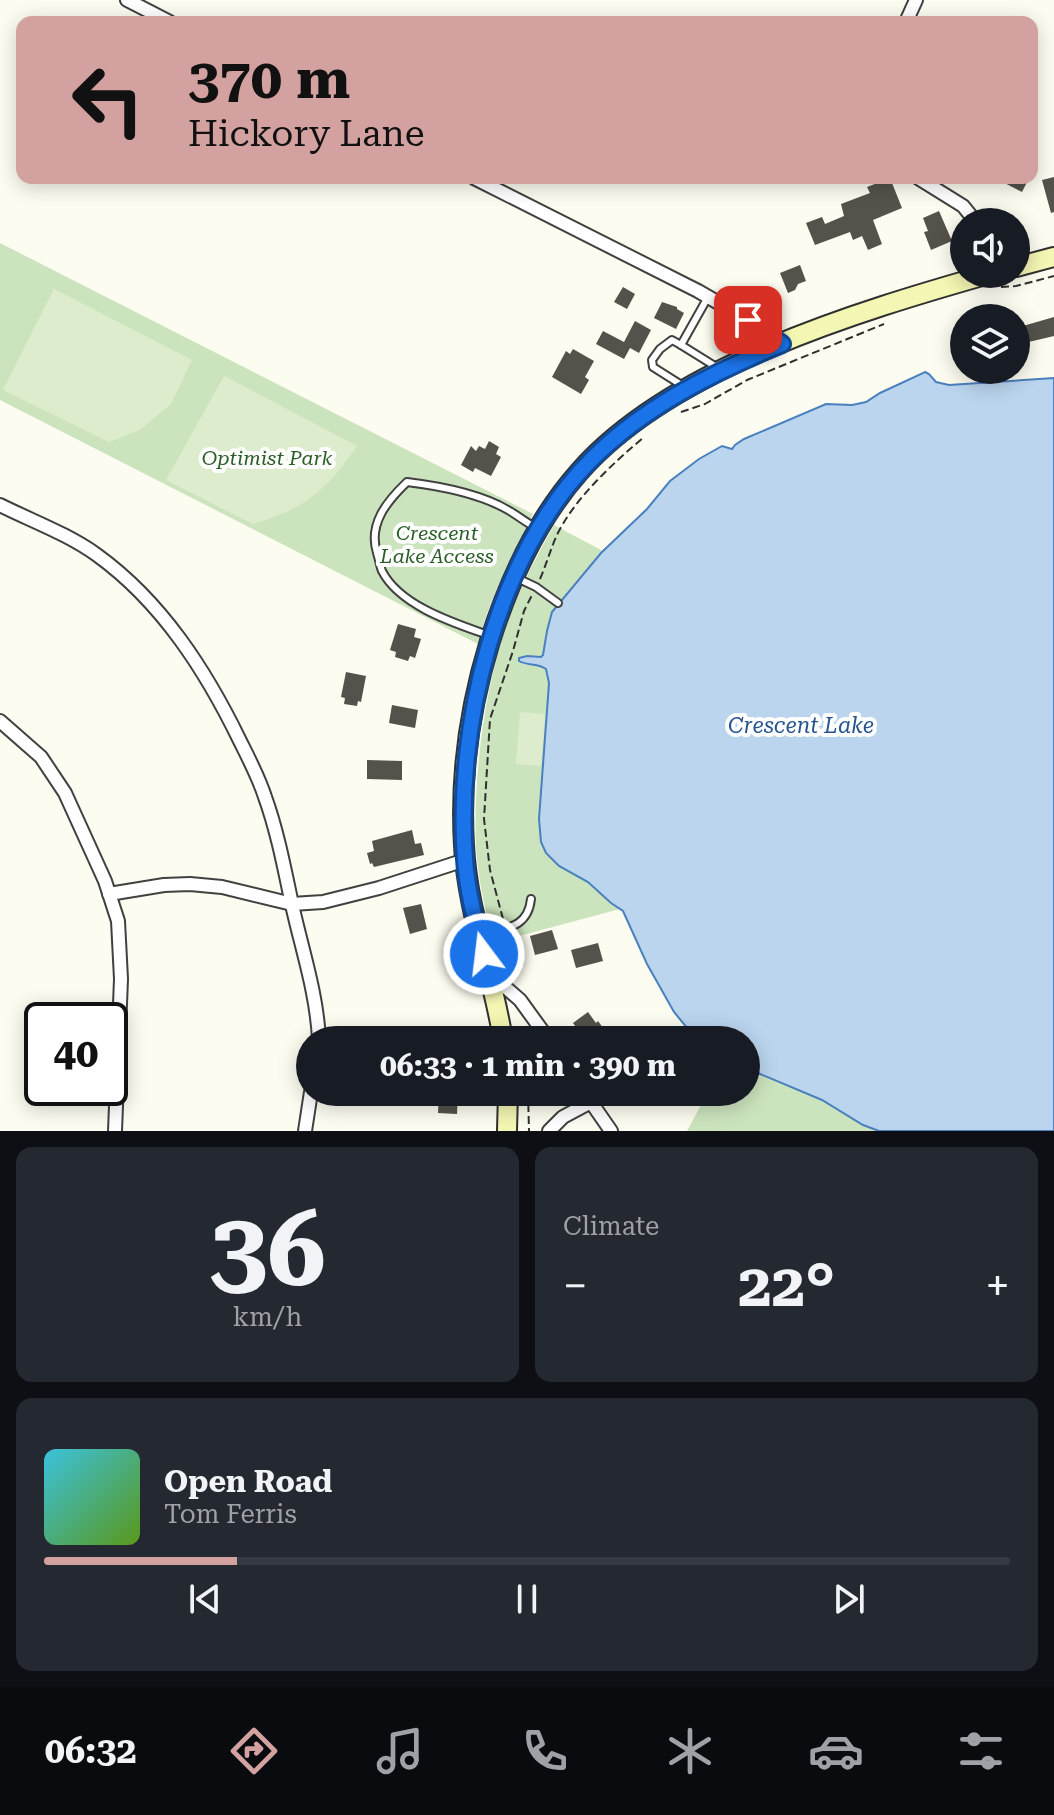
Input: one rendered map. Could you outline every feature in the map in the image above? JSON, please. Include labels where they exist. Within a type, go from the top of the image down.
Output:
[{"type":"street","points":[[127,0],[158,16]]},
{"type":"street","points":[[486,184],[708,297],[782,344]]},
{"type":"street","points":[[928,184],[965,208]]},
{"type":"street","points":[[1030,263],[1054,257]]},
{"type":"street","points":[[500,1026],[471,901],[465,860],[467,755],[477,692],[492,636],[514,577],[539,530],[569,484],[602,449],[637,421],[687,389],[782,344],[871,310],[964,288]]},
{"type":"street","points":[[0,505],[97,555],[159,611],[208,679],[265,796],[309,973],[318,1026]]},
{"type":"street","points":[[0,721],[41,757],[65,793],[118,921],[121,979],[115,1131]]},
{"type":"street","points":[[109,894],[190,884],[222,887],[292,904],[323,902],[379,888],[465,860]]},
{"type":"street","points":[[489,973],[520,1000],[539,1026]]},
{"type":"street","points":[[305,1131],[309,1106]]},
{"type":"street","points":[[507,1131],[508,1106]]},
{"type":"street","points":[[549,1131],[577,1106]]},
{"type":"street","points":[[594,1106],[611,1131]]},
{"type":"lane","points":[[681,345],[708,297]]},
{"type":"lane","points":[[687,389],[653,367],[652,360],[672,340],[722,371]]},
{"type":"lane","points":[[492,636],[425,609],[395,588],[383,571],[373,542],[378,518],[392,496],[407,482],[492,502],[539,530]]},
{"type":"lane","points":[[514,577],[536,587],[558,603]]},
{"type":"lane","points":[[479,935],[519,923],[528,912],[531,899]]},
{"type":"path","points":[[1030,282],[1054,276]]},
{"type":"path","points":[[681,412],[705,404],[747,380],[891,321]]},
{"type":"path","points":[[502,957],[509,944],[490,870],[484,819],[490,719],[524,611],[557,535],[586,492],[645,436]]},
{"type":"path","points":[[528,1106],[529,1131]]},
{"type":"green space","name":"Optimist Park","points":[[0,243],[533,514],[495,594],[478,644],[0,400]]},
{"type":"green space","points":[[54,289],[192,360],[171,404],[140,430],[109,442],[3,390]]},
{"type":"green space","points":[[224,376],[357,446],[335,475],[313,496],[287,511],[253,524],[166,480]]},
{"type":"green space","points":[[554,525],[603,551],[552,612],[543,655],[540,658],[527,656],[523,663],[546,669],[549,683],[539,819],[541,842],[546,853],[567,871],[588,882],[620,909],[493,943],[480,884],[476,847],[476,793],[486,705],[507,624],[528,573]]},
{"type":"green space","points":[[520,712],[545,714],[541,766],[516,764]]},
{"type":"green space","points":[[760,1074],[822,1100],[879,1131],[687,1131],[700,1106],[760,1106]]},
{"type":"water","name":"Crescent Lake","points":[[925,372],[936,382],[949,385],[1030,384],[1030,380],[1054,378],[1054,1131],[879,1131],[822,1100],[760,1074],[760,1026],[686,1026],[647,964],[623,911],[588,882],[559,866],[546,853],[541,842],[539,819],[549,683],[546,669],[522,663],[519,658],[543,655],[552,612],[601,553],[647,509],[670,481],[699,459],[722,446],[732,449],[744,439],[826,404],[852,405],[866,402]]},
{"type":"building","points":[[1054,177],[1054,212],[1051,213],[1042,180]]},
{"type":"building","points":[[892,184],[902,208],[873,220],[882,244],[868,250],[862,236],[853,240],[850,232],[815,245],[806,223],[822,217],[825,224],[844,216],[841,204],[870,193],[867,187]]},
{"type":"building","points":[[1007,184],[1026,184],[1022,192]]},
{"type":"building","points":[[939,211],[950,242],[931,250],[924,232],[928,231],[923,218]]},
{"type":"building","points":[[800,265],[806,281],[788,293],[780,273]]},
{"type":"building","points":[[623,287],[635,294],[627,309],[614,302]]},
{"type":"building","points":[[662,302],[684,313],[676,329],[654,318]]},
{"type":"building","points":[[1054,317],[1054,336],[1030,342],[1030,324]]},
{"type":"building","points":[[635,321],[651,330],[639,353],[630,348],[624,359],[596,344],[603,331],[624,342]]},
{"type":"building","points":[[573,349],[594,361],[585,377],[589,380],[581,394],[552,377],[566,351],[570,354]]},
{"type":"building","points":[[489,441],[499,447],[496,454],[501,457],[491,476],[475,468],[473,472],[461,465],[471,446],[476,451],[479,446],[485,449]]},
{"type":"building","points":[[398,624],[416,629],[414,637],[421,639],[415,658],[410,656],[408,661],[395,657],[396,652],[390,650]]},
{"type":"building","points":[[346,672],[366,676],[361,702],[358,701],[357,706],[344,704],[345,698],[341,697]]},
{"type":"building","points":[[392,705],[418,710],[415,728],[389,723]]},
{"type":"building","points":[[367,760],[402,761],[402,780],[367,779]]},
{"type":"building","points":[[412,830],[415,844],[421,843],[424,855],[374,867],[370,864],[367,853],[374,851],[372,841]]},
{"type":"building","points":[[421,904],[427,929],[410,934],[403,908]]},
{"type":"building","points":[[552,930],[558,949],[535,955],[530,936]]},
{"type":"building","points":[[598,943],[603,961],[576,968],[571,950]]},
{"type":"building","points":[[588,1012],[602,1026],[575,1026],[573,1023]]},
{"type":"building","points":[[438,1106],[457,1106],[457,1114],[438,1113]]},
{"type":"route","points":[[484,954],[466,870],[464,791],[480,678],[507,593],[548,514],[569,484],[602,449],[625,429],[687,389],[782,344],[748,320]]},
{"type":"park label","name":"Crescent Lake Access","points":[[437,544]]}]
